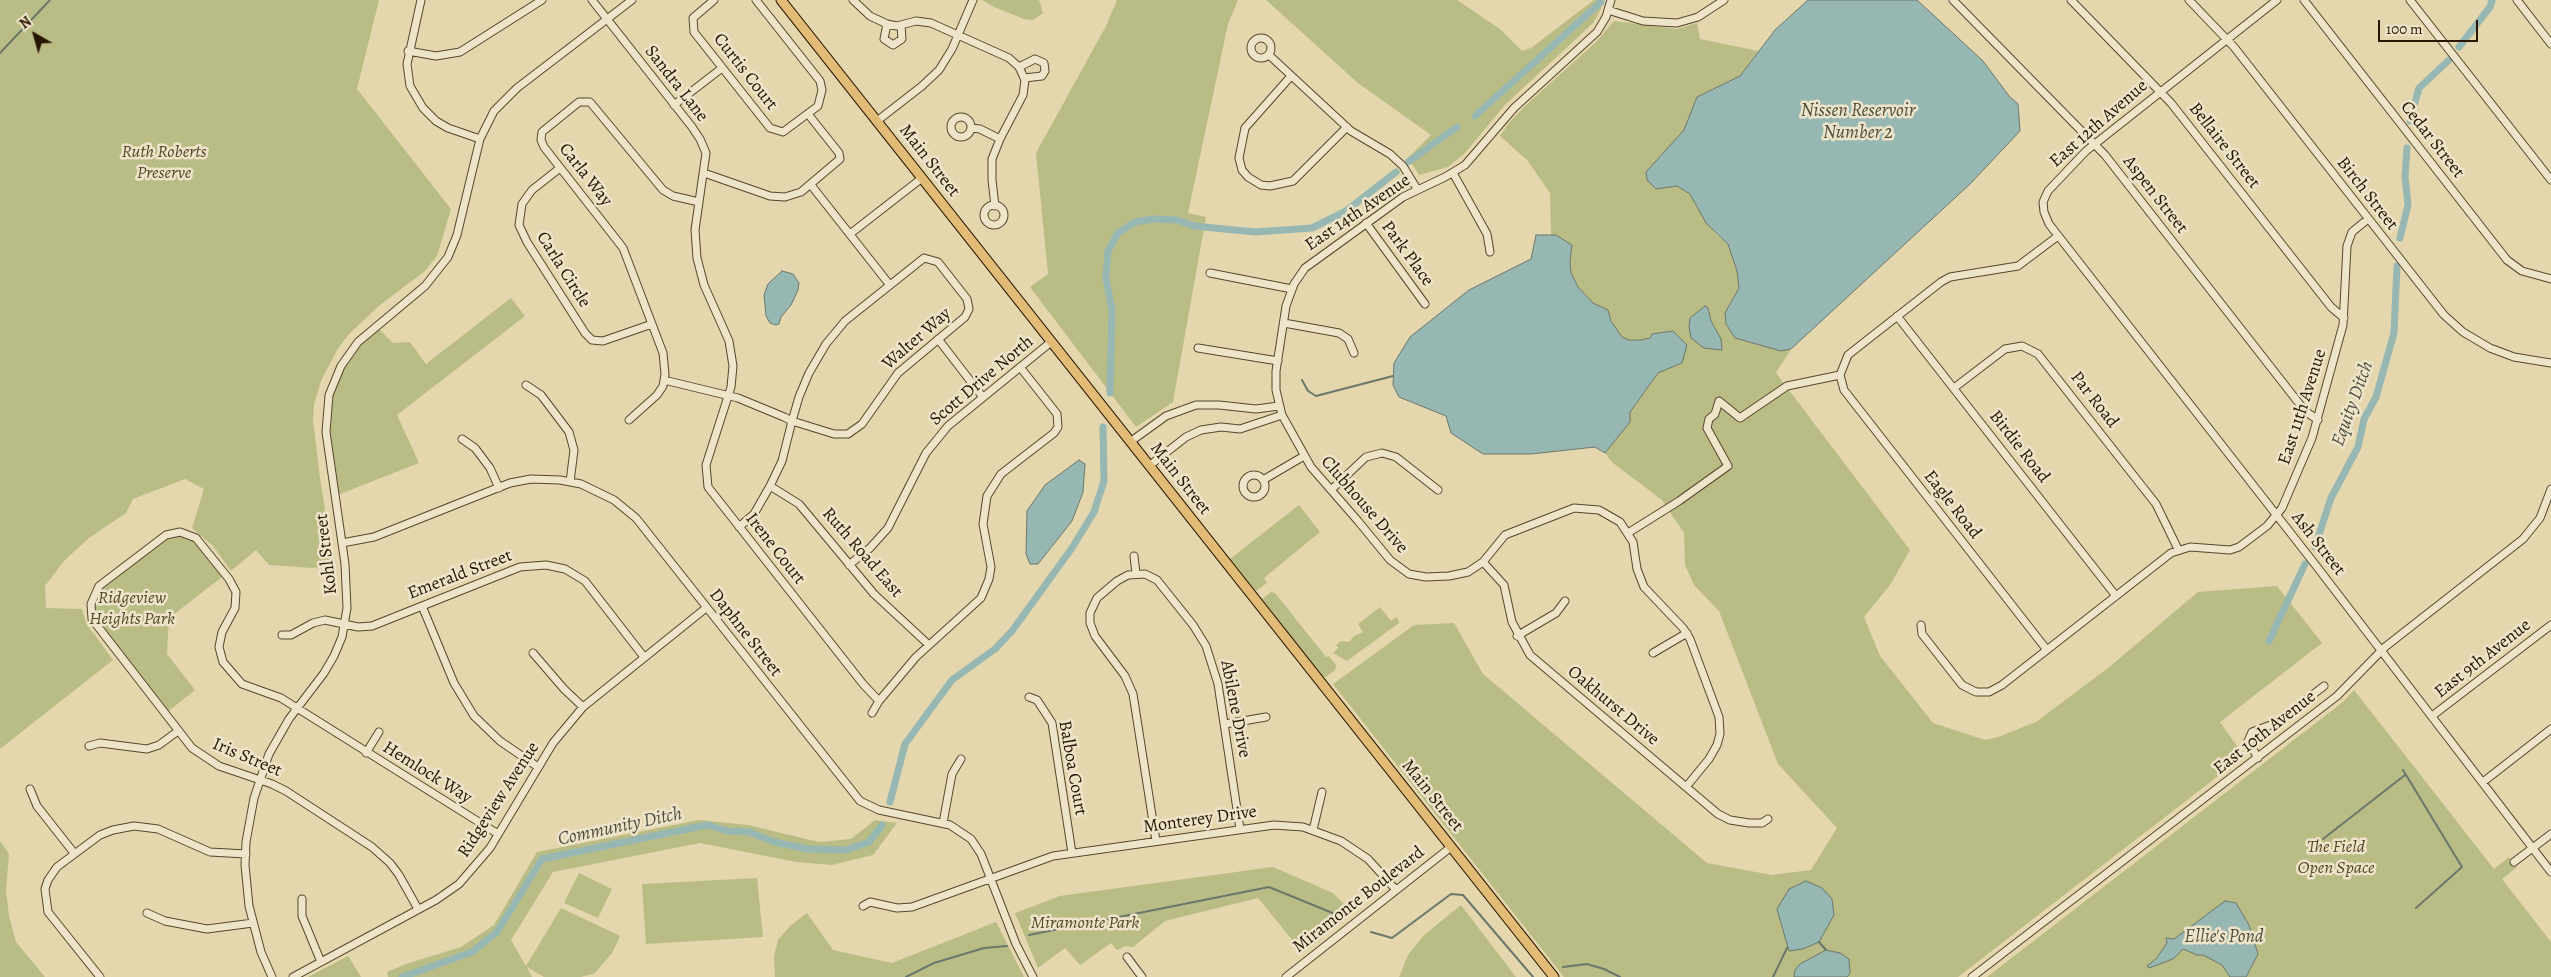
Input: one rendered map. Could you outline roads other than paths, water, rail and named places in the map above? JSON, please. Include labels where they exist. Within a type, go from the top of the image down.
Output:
[{"type":"main road","name":"Main Street","points":[[781,0],[1554,977]]},
{"type":"street","points":[[421,0],[408,52],[407,78],[414,96],[423,108],[443,125],[480,139]]},
{"type":"street","points":[[408,52],[436,56],[460,52],[542,0]]},
{"type":"street","name":"Sandra Lane","points":[[592,0],[704,146],[706,158],[698,202]]},
{"type":"street","name":"Kohl Street","points":[[272,977],[261,952],[247,890],[246,854],[249,820],[260,780],[273,746],[334,656],[344,624],[348,588],[326,432],[329,395],[341,366],[358,342],[425,286],[441,268],[457,235],[480,139],[491,116],[508,96],[632,0]]},
{"type":"street","name":"Curtis Court","points":[[714,0],[696,14],[692,27],[722,68],[774,131],[787,131],[821,102],[821,83],[756,0]]},
{"type":"street","points":[[853,0],[866,13],[887,24],[901,25],[925,22],[1009,58],[1019,67],[1024,78],[1024,95],[995,150],[991,170],[995,206]]},
{"type":"street","points":[[877,121],[922,86],[939,70],[958,36],[973,0]]},
{"type":"street","name":"East 14th Avenue","points":[[1282,415],[1276,381],[1278,361],[1292,289],[1298,277],[1312,262],[1366,223],[1417,189],[1453,174],[1470,160],[1514,108],[1597,32],[1608,10],[1610,0]]},
{"type":"street","points":[[1608,10],[1643,22],[1677,23],[1698,17],[1724,0]]},
{"type":"street","name":"Aspen Street","points":[[1953,0],[2095,144],[2305,411],[2318,420]]},
{"type":"street","name":"Bellaire Street","points":[[2071,0],[2160,91],[2331,307],[2344,318]]},
{"type":"street","name":"Birch Street","points":[[2189,0],[2227,39],[2440,310],[2463,332],[2482,344],[2508,355],[2551,363]]},
{"type":"street","name":"East 12th Avenue","points":[[2058,236],[2044,212],[2045,197],[2061,176],[2095,144],[2160,91],[2277,0]]},
{"type":"street","name":"Cedar Street","points":[[2304,0],[2507,260],[2522,271],[2551,279]]},
{"type":"street","points":[[2410,0],[2551,180]]},
{"type":"street","points":[[2517,0],[2551,44]]},
{"type":"street","points":[[887,24],[884,39],[893,45],[902,39],[901,25]]},
{"type":"street","points":[[1269,55],[1346,127],[1360,138],[1390,154],[1402,166],[1417,189]]},
{"type":"street","points":[[1019,67],[1035,59],[1044,64],[1045,71],[1042,76],[1024,78]]},
{"type":"street","points":[[674,105],[722,68]]},
{"type":"street","points":[[1291,76],[1245,128],[1239,158],[1242,170],[1248,177],[1261,185],[1270,186],[1293,181],[1346,127]]},
{"type":"street","name":"Carla Way","points":[[664,380],[662,353],[623,248],[542,144],[542,132],[579,102],[586,101],[596,107],[663,190],[673,196],[698,202]]},
{"type":"street","points":[[704,173],[777,197],[793,196],[811,185],[838,163],[840,156],[808,114]]},
{"type":"street","points":[[971,128],[980,129],[1000,139]]},
{"type":"street","name":"Carla Circle","points":[[560,168],[525,198],[519,212],[522,233],[585,333],[592,340],[603,341],[652,324]]},
{"type":"street","points":[[1453,174],[1487,234],[1490,252]]},
{"type":"street","points":[[850,234],[922,178]]},
{"type":"street","points":[[739,527],[754,514],[782,461],[792,421],[809,373],[826,344],[854,312],[890,284],[811,185]]},
{"type":"street","name":"Irene Court","points":[[698,202],[695,230],[696,258],[704,285],[729,341],[733,366],[728,396],[705,472],[712,493],[862,684],[879,701]]},
{"type":"street","name":"East 11th Avenue","points":[[2178,549],[2190,547],[2224,550],[2236,549],[2267,526],[2277,515],[2288,496],[2318,420],[2344,318],[2346,246],[2352,232],[2368,219]]},
{"type":"street","name":"Park Place","points":[[1366,223],[1425,304]]},
{"type":"street","points":[[1686,787],[1718,745],[1720,728],[1718,717],[1687,633],[1642,583],[1628,532],[1679,501],[1728,466],[1707,428],[1709,419],[1715,414],[1719,401],[1740,418],[1787,386],[1840,375],[1848,355],[1941,282],[1950,278],[2018,266],[2058,236]]},
{"type":"street","name":"Ash Street","points":[[2058,236],[2277,515],[2551,872]]},
{"type":"street","name":"Walter Way","points":[[664,380],[738,398],[792,421],[834,434],[853,432],[862,424],[898,373],[965,317],[969,309],[967,299],[938,262],[928,258],[921,259],[890,284]]},
{"type":"street","points":[[1210,274],[1292,289]]},
{"type":"street","name":"Birdie Road","points":[[1897,316],[2116,596]]},
{"type":"street","points":[[1284,323],[1339,333],[1348,339],[1354,353]]},
{"type":"street","points":[[938,339],[982,396]]},
{"type":"street","name":"Scott Drive North","points":[[849,565],[870,548],[888,528],[917,468],[935,440],[958,416],[1051,342]]},
{"type":"street","name":"Par Road","points":[[1954,388],[2005,349],[2022,346],[2038,354],[2156,504],[2178,549]]},
{"type":"street","points":[[1198,348],[1278,361]]},
{"type":"street","points":[[872,713],[879,701],[929,645],[972,609],[986,590],[990,579],[991,560],[983,516],[986,496],[991,486],[1001,474],[1054,433],[1058,426],[1057,414],[1020,366]]},
{"type":"street","name":"Eagle Road","points":[[1840,375],[1844,390],[2047,650]]},
{"type":"street","points":[[629,420],[657,395],[664,380]]},
{"type":"street","points":[[526,385],[540,395],[569,432],[574,450],[570,482]]},
{"type":"street","points":[[1130,442],[1166,416],[1183,408],[1208,404],[1256,409],[1279,406]]},
{"type":"street","points":[[1149,466],[1186,438],[1201,430],[1221,427],[1240,428],[1282,415]]},
{"type":"street","name":"Clubhouse Drive","points":[[1282,415],[1304,456],[1390,560],[1409,574],[1426,577],[1459,575],[1468,572],[1483,562],[1496,543],[1513,530],[1574,508],[1590,508],[1605,512],[1620,522],[1628,532]]},
{"type":"street","points":[[462,439],[475,448],[485,461],[500,488]]},
{"type":"street","points":[[1332,490],[1369,455],[1382,453],[1396,457],[1438,490]]},
{"type":"street","points":[[1263,480],[1304,456]]},
{"type":"street","name":"Daphne Street","points":[[342,543],[374,537],[500,488],[531,479],[570,482],[602,493],[626,509],[860,801],[879,810],[942,823],[956,828],[971,839],[979,849],[1016,944],[1033,977]]},
{"type":"street","name":"Ruth Road East","points":[[770,486],[800,504],[874,594],[929,645]]},
{"type":"street","name":"East 10th Avenue","points":[[1972,977],[2337,696],[2381,650],[2523,539],[2540,518],[2551,489]]},
{"type":"street","name":"Iris Street","points":[[188,534],[175,532],[160,538],[99,586],[92,598],[90,608],[92,619],[96,626],[192,748],[207,760],[286,791],[384,856],[399,874],[418,909]]},
{"type":"street","name":"Hemlock Way","points":[[188,534],[203,545],[229,579],[236,592],[235,608],[220,640],[220,652],[224,662],[246,687],[281,698],[498,834]]},
{"type":"street","points":[[1921,625],[1922,634],[1967,689],[1983,692],[2002,685],[2178,549]]},
{"type":"street","points":[[1134,556],[1136,574],[1122,578],[1097,598],[1090,613],[1090,622],[1095,636],[1125,676],[1133,694],[1156,841]]},
{"type":"street","name":"Oakhurst Drive","points":[[1483,562],[1505,588],[1510,616],[1518,636],[1530,656],[1686,787],[1726,818],[1755,824],[1768,819]]},
{"type":"street","name":"Emerald Street","points":[[282,635],[291,635],[317,622],[330,621],[372,626],[520,567],[538,564],[555,566],[575,574],[585,581],[644,657]]},
{"type":"street","name":"Abilene Drive","points":[[1136,574],[1152,577],[1162,585],[1199,633],[1216,674],[1240,829]]},
{"type":"street","points":[[1518,636],[1556,613],[1565,601]]},
{"type":"street","points":[[422,606],[454,683],[465,704],[495,737],[538,767]]},
{"type":"street","name":"Ridgeview Avenue","points":[[293,977],[418,909],[459,884],[478,864],[565,727],[583,707],[706,608]]},
{"type":"street","name":"East 9th Avenue","points":[[2432,716],[2551,625]]},
{"type":"street","points":[[1653,654],[1687,633]]},
{"type":"street","points":[[534,653],[564,689],[583,707]]},
{"type":"street","points":[[2258,758],[2248,741],[2252,732],[2276,723],[2324,686]]},
{"type":"street","name":"Balboa Court","points":[[1029,697],[1037,700],[1052,723],[1072,853]]},
{"type":"street","points":[[1225,724],[1266,717]]},
{"type":"street","points":[[2483,782],[2551,729]]},
{"type":"street","points":[[89,746],[100,743],[146,749],[158,746],[178,731]]},
{"type":"street","name":"Hemlock Way","points":[[366,752],[379,732]]},
{"type":"street","points":[[942,823],[952,774],[960,759]]},
{"type":"street","points":[[30,789],[34,802],[74,853]]},
{"type":"street","points":[[1312,830],[1322,792]]},
{"type":"street","name":"Monterey Drive","points":[[863,906],[870,902],[896,908],[912,907],[1039,860],[1072,853],[1274,825],[1312,830],[1328,835],[1356,850],[1379,870],[1396,890]]},
{"type":"street","points":[[100,977],[52,919],[46,905],[45,895],[48,880],[57,867],[100,835],[113,830],[134,826],[165,832],[210,852],[246,854]]},
{"type":"street","points":[[2514,862],[2551,834]]},
{"type":"street","name":"Miramonte Boulevard","points":[[1286,977],[1452,847]]},
{"type":"street","points":[[302,899],[302,916],[306,930],[321,962]]},
{"type":"street","points":[[147,913],[165,921],[207,929],[253,923]]},
{"type":"street","points":[[1127,958],[1142,977]]},
{"type":"water","name":"Nissen Reservoir Number 2","points":[[1808,0],[1917,0],[1983,61],[2009,96],[2018,104],[2020,131],[1970,184],[1791,349],[1781,351],[1735,338],[1726,324],[1725,313],[1739,288],[1737,271],[1728,244],[1706,223],[1690,194],[1677,186],[1656,189],[1647,180],[1646,172],[1684,130],[1697,97],[1740,76],[1775,30]]},
{"type":"water","points":[[1536,235],[1556,235],[1572,245],[1571,273],[1578,287],[1593,303],[1608,310],[1611,321],[1622,337],[1629,340],[1641,340],[1650,338],[1652,334],[1673,331],[1687,345],[1682,363],[1658,373],[1630,412],[1630,422],[1605,453],[1595,447],[1531,454],[1483,454],[1451,433],[1446,416],[1399,397],[1393,385],[1394,363],[1410,337],[1469,290],[1531,259]]},
{"type":"water","points":[[782,271],[793,274],[799,283],[791,305],[781,317],[779,324],[775,325],[770,323],[766,316],[764,295],[768,284]]},
{"type":"water","points":[[1705,306],[1708,308],[1711,321],[1721,339],[1722,350],[1704,348],[1691,338],[1690,318]]},
{"type":"water","points":[[1079,460],[1085,464],[1083,492],[1072,521],[1038,564],[1030,564],[1026,554],[1027,511],[1045,485]]},
{"type":"water","points":[[1806,881],[1822,888],[1832,899],[1834,915],[1819,942],[1803,949],[1789,951],[1777,909],[1789,889]]},
{"type":"water","name":"Ellie's Pond","points":[[2225,901],[2236,903],[2249,925],[2258,954],[2246,977],[2230,977],[2222,965],[2203,955],[2197,955],[2183,949],[2173,959],[2149,968],[2147,966],[2156,959],[2167,943],[2166,938],[2174,939]]},
{"type":"water","points":[[1826,950],[1840,953],[1849,959],[1850,973],[1847,977],[1794,977],[1795,970],[1800,964]]},
{"type":"waterway","points":[[0,53],[50,0]]},
{"type":"waterway","name":"Equity Ditch","points":[[2459,47],[2490,7],[2492,0]]},
{"type":"waterway","name":"Community Ditch","points":[[1475,116],[1601,2]]},
{"type":"waterway","name":"Equity Ditch","points":[[2410,121],[2419,88],[2449,60]]},
{"type":"waterway","name":"Community Ditch","points":[[1408,162],[1457,127]]},
{"type":"waterway","name":"Equity Ditch","points":[[2400,238],[2408,205],[2405,177],[2407,148]]},
{"type":"waterway","points":[[1110,393],[1112,310],[1106,278],[1108,251],[1118,233],[1135,222],[1153,219],[1177,220],[1194,226],[1255,232],[1312,228],[1346,211],[1396,172]]},
{"type":"waterway","name":"Equity Ditch","points":[[2315,547],[2331,498],[2358,447],[2364,419],[2376,397],[2394,333],[2397,266]]},
{"type":"waterway","points":[[1302,380],[1308,391],[1316,396],[1393,376]]},
{"type":"waterway","points":[[890,802],[905,744],[952,680],[995,649],[1012,631],[1072,548],[1094,512],[1104,481],[1103,427]]},
{"type":"waterway","name":"Equity Ditch","points":[[2269,641],[2305,564]]},
{"type":"waterway","points":[[2403,770],[2462,867],[2416,908]]},
{"type":"waterway","points":[[2323,839],[2405,775]]},
{"type":"waterway","name":"Community Ditch","points":[[402,977],[472,952],[497,932],[542,859],[707,825],[728,831],[749,832],[774,842],[808,849],[846,850],[869,842],[882,825]]},
{"type":"waterway","points":[[1029,935],[1269,887],[1335,914]]},
{"type":"waterway","points":[[1371,932],[1392,938],[1451,894],[1463,895],[1533,977]]},
{"type":"waterway","points":[[1819,942],[1826,950]]},
{"type":"waterway","points":[[906,977],[934,963],[984,948],[1007,946]]},
{"type":"waterway","points":[[1773,977],[1787,948]]},
{"type":"waterway","points":[[1563,967],[1587,964],[1604,969],[1620,977]]},
{"type":"park label","name":"Ruth Roberts Preserve","points":[[164,163]]},
{"type":"park label","name":"Ridgeview Heights Park","points":[[132,609]]},
{"type":"park label","name":"The Field Open Space","points":[[2336,858]]},
{"type":"park label","name":"Miramonte Park","points":[[1085,924]]}]
